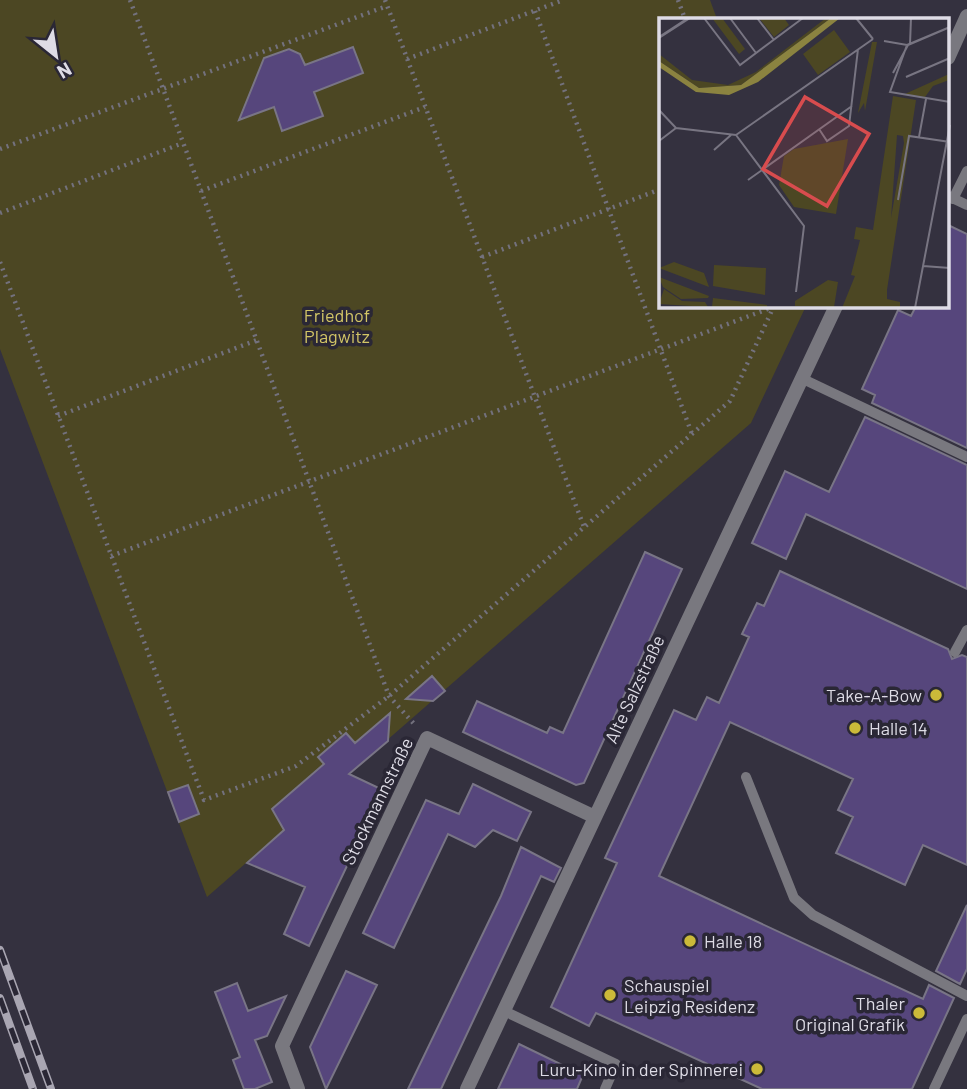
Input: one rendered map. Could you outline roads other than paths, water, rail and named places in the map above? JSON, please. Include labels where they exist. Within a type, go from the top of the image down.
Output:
[{"type":"street","points":[[950,54],[967,16]]},
{"type":"street","name":"Alte Salzstraße","points":[[467,1089],[835,308]]},
{"type":"street","name":"Stockmannstraße","points":[[298,1089],[282,1046],[427,738],[595,817]]},
{"type":"lane","points":[[967,171],[951,197],[967,205]]},
{"type":"lane","points":[[803,379],[967,457]]},
{"type":"lane","points":[[955,652],[967,630]]},
{"type":"lane","points":[[746,777],[794,898],[813,915],[967,996]]},
{"type":"lane","points":[[504,1011],[616,1064],[605,1089]]},
{"type":"lane","points":[[934,1089],[967,1019]]},
{"type":"railway","points":[[0,950],[51,1089]]},
{"type":"railway","points":[[0,998],[33,1089]]},
{"type":"place","name":"Take-A-Bow","points":[[936,695]]},
{"type":"place","name":"Halle 14","points":[[855,728]]},
{"type":"place","name":"Halle 18","points":[[690,941]]},
{"type":"place","name":"Schauspiel Leipzig Residenz","points":[[610,995]]},
{"type":"place","name":"Thaler Original Grafik","points":[[919,1013]]},
{"type":"place","name":"Luru-Kino in der Spinnerei","points":[[757,1069]]},
{"type":"park label","name":"Friedhof Plagwitz","points":[[337,325]]}]
